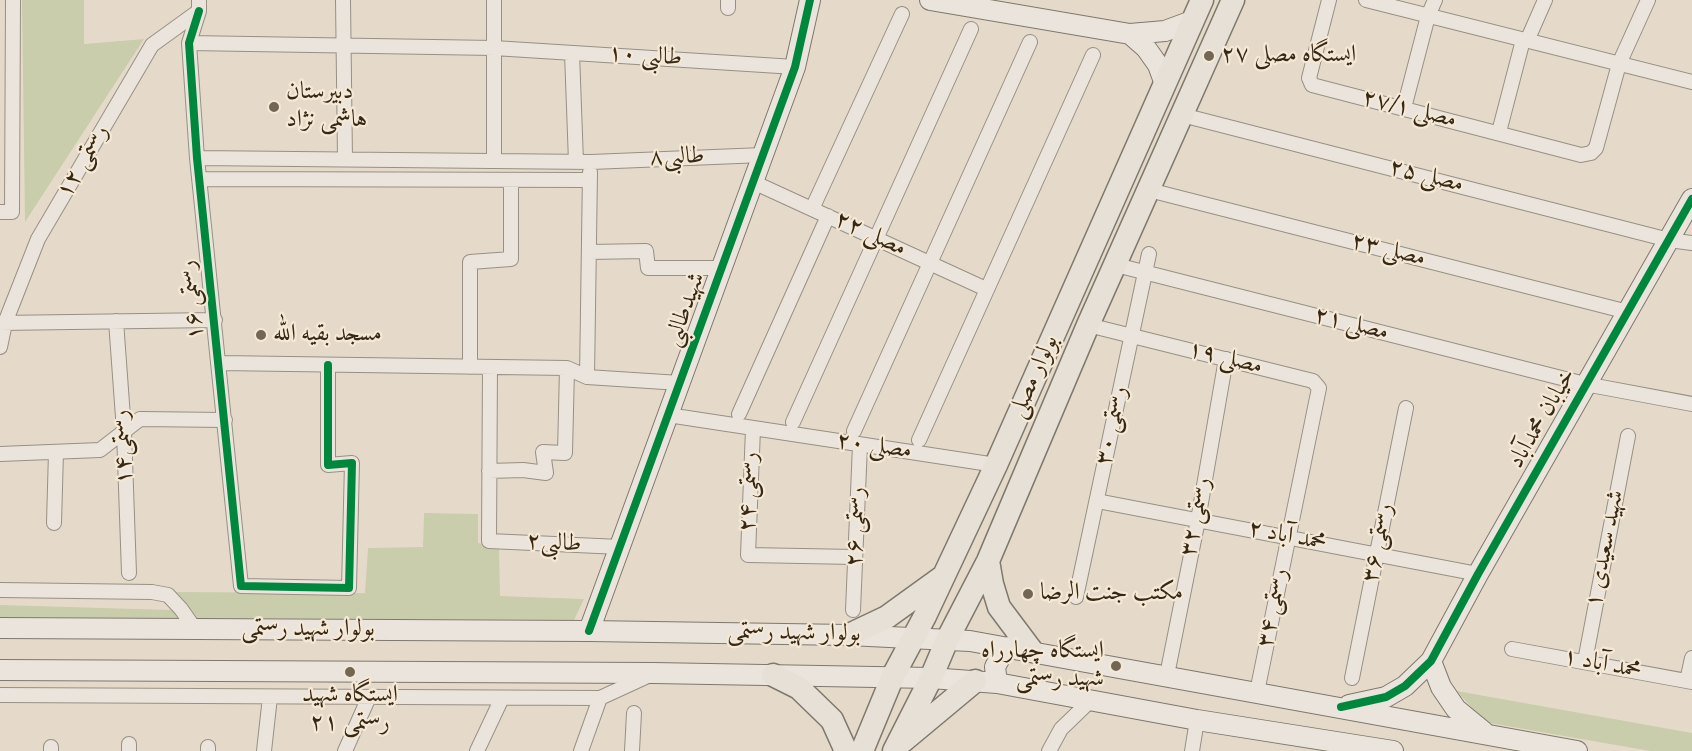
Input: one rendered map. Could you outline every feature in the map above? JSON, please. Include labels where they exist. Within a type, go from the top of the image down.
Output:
[{"type":"main road","name":"شهیدطالبی","points":[[589,631],[795,67],[810,0]]},
{"type":"main road","points":[[930,0],[1130,34],[1165,31],[1192,21]]},
{"type":"main road","name":"بولوار مصلی","points":[[862,751],[893,676],[925,616],[996,465],[1202,0]]},
{"type":"main road","name":"بولوار مصلی","points":[[895,750],[947,640],[988,561],[1088,325],[1233,0]]},
{"type":"main road","points":[[1130,34],[1146,48],[1158,65],[1164,84]]},
{"type":"main road","name":"خیابان محمدآباد","points":[[1341,707],[1386,697],[1405,686],[1431,661],[1478,574],[1692,199]]},
{"type":"main road","points":[[988,561],[999,607],[1032,651]]},
{"type":"main road","points":[[849,635],[887,617],[945,575]]},
{"type":"main road","name":"بولوار شهید رستمی","points":[[0,628],[589,631],[849,635],[970,641],[1577,751]]},
{"type":"main road","points":[[895,750],[986,682],[1003,652],[1009,647]]},
{"type":"main road","points":[[1431,661],[1441,687],[1456,709],[1487,734]]},
{"type":"main road","name":"بولوار شهید رستمی","points":[[0,670],[654,673],[931,678],[986,682],[1091,700],[1310,744],[1393,751]]},
{"type":"main road","points":[[773,675],[799,688],[832,720],[846,751]]},
{"type":"street","points":[[0,212],[12,212],[6,100],[13,0]]},
{"type":"street","points":[[343,0],[345,159]]},
{"type":"street","points":[[494,0],[494,161]]},
{"type":"street","name":"مصلی ۲۷/۱","points":[[1329,0],[1310,78],[1312,85],[1581,155],[1592,153],[1596,148],[1619,64]]},
{"type":"street","points":[[1366,0],[1692,82]]},
{"type":"street","points":[[1404,108],[1428,16],[1435,0]]},
{"type":"street","points":[[1499,132],[1525,40],[1545,0]]},
{"type":"street","points":[[1619,64],[1648,0]]},
{"type":"street","name":"رستمی ۱۶","points":[[199,5],[189,43],[197,158],[220,363],[241,586],[349,588],[352,463],[328,465],[328,365]]},
{"type":"street","name":"رستمی ۱۲","points":[[0,347],[2,323],[38,239],[152,45],[199,5]]},
{"type":"street","points":[[812,209],[902,14]]},
{"type":"street","points":[[793,422],[971,30]]},
{"type":"street","points":[[854,431],[1030,42]]},
{"type":"street","name":"طالبی ۱۰","points":[[189,43],[494,48],[795,67]]},
{"type":"street","points":[[572,53],[576,162]]},
{"type":"street","points":[[919,440],[1093,55]]},
{"type":"street","name":"مصلی ۲۵","points":[[1182,115],[1669,240],[1692,243]]},
{"type":"street","name":"طالبی۸","points":[[197,158],[591,162],[763,155]]},
{"type":"street","points":[[587,377],[591,162]]},
{"type":"street","points":[[200,179],[590,180]]},
{"type":"street","points":[[470,367],[470,262],[511,259],[511,180]]},
{"type":"street","name":"مصلی ۲۲","points":[[753,182],[986,289]]},
{"type":"street","name":"مصلی ۲۳","points":[[1149,190],[1628,312]]},
{"type":"street","points":[[739,414],[828,216]]},
{"type":"street","points":[[589,252],[646,251],[648,268],[722,268]]},
{"type":"street","name":"رستمی ۳۰","points":[[1076,597],[1149,254]]},
{"type":"street","name":"مصلی ۲۱","points":[[1116,265],[1586,384],[1692,404]]},
{"type":"street","points":[[2,323],[215,320]]},
{"type":"street","name":"رستمی۱۴","points":[[116,321],[124,431],[129,573]]},
{"type":"street","name":"مصلی ۱۹","points":[[1088,325],[1313,381],[1317,384]]},
{"type":"street","name":"رستمی ۳۲","points":[[1167,675],[1198,520],[1226,359]]},
{"type":"street","points":[[220,363],[567,368],[587,377],[680,383]]},
{"type":"street","points":[[490,367],[489,471],[523,470],[546,473],[543,452],[566,453],[567,368]]},
{"type":"street","name":"رستمی ۳۴","points":[[1257,692],[1319,388],[1317,384]]},
{"type":"street","name":"رستمی ۳۶","points":[[1352,678],[1406,408]]},
{"type":"street","name":"مصلی ۲۰","points":[[668,415],[996,465]]},
{"type":"street","points":[[0,454],[100,450],[140,419],[225,420]]},
{"type":"street","name":"رستمی ۲۴","points":[[753,429],[748,555],[855,557]]},
{"type":"street","name":"شهید سعیدی ۱","points":[[1585,661],[1628,436]]},
{"type":"street","name":"رستمی ۲۶","points":[[853,610],[860,445]]},
{"type":"street","points":[[54,523],[56,452]]},
{"type":"street","name":"طالبی۲","points":[[489,471],[489,541],[620,547]]},
{"type":"street","name":"محمد آباد ۲","points":[[1097,501],[1478,574]]},
{"type":"street","points":[[0,590],[152,592],[168,595],[195,629]]},
{"type":"street","name":"محمد آباد ۱","points":[[1512,649],[1690,682]]},
{"type":"street","points":[[1690,682],[1692,658]]},
{"type":"street","points":[[0,695],[600,698],[654,673]]},
{"type":"street","points":[[264,751],[270,697]]},
{"type":"street","points":[[345,751],[369,697]]},
{"type":"street","points":[[477,751],[501,698]]},
{"type":"street","points":[[581,751],[600,698]]},
{"type":"street","points":[[1049,751],[1061,729],[1091,700]]},
{"type":"street","points":[[633,751],[634,713]]},
{"type":"street","points":[[1192,751],[1197,720]]},
{"type":"green space","points":[[22,0],[84,0],[84,44],[144,39],[25,222]]},
{"type":"green space","points":[[424,513],[478,514],[478,543],[499,546],[500,596],[584,599],[574,620],[0,617],[0,605],[171,610],[172,592],[365,593],[368,548],[423,547]]},
{"type":"green space","points":[[1457,691],[1692,733],[1692,751],[1650,751],[1484,722]]},
{"type":"cycle path","points":[[589,631],[795,67],[810,0]]},
{"type":"cycle path","points":[[199,11],[189,43],[197,158],[241,586],[349,588],[352,463],[328,465],[328,365]]},
{"type":"cycle path","points":[[1341,707],[1386,697],[1405,686],[1431,661],[1478,574],[1692,199]]},
{"type":"place","name":"ایستگاه مصلی ۲۷","points":[[1209,56]]},
{"type":"place","name":"دبیرستان هاشمی نژاد","points":[[274,107]]},
{"type":"place","name":"مسجد بقیه الله","points":[[261,335]]},
{"type":"place","name":"مكتب جنت الرضا","points":[[1028,594]]},
{"type":"place","name":"ایستگاه چهارراه شهید رستمی","points":[[1116,666]]},
{"type":"place","name":"ایستگاه شهید رستمی ۲۱","points":[[350,672]]}]
